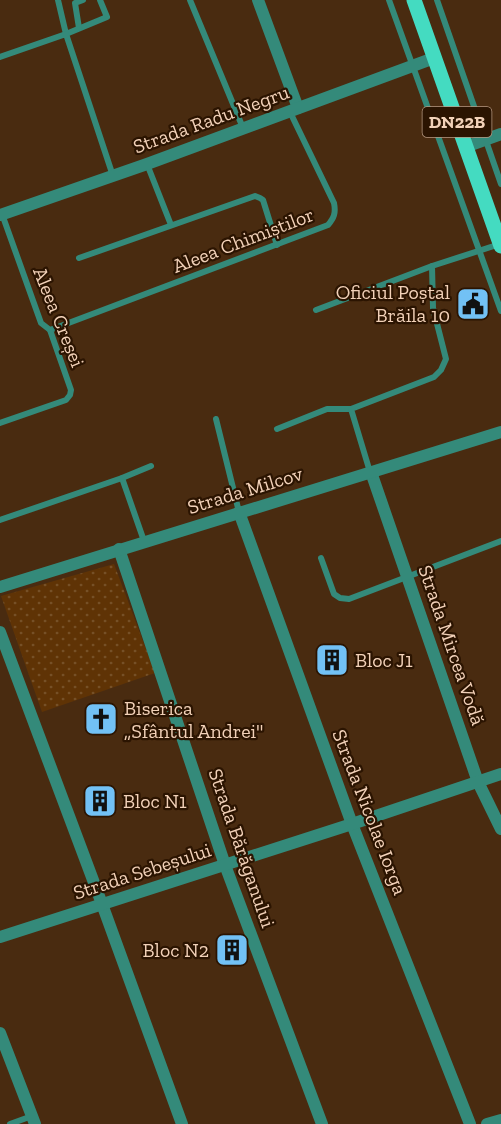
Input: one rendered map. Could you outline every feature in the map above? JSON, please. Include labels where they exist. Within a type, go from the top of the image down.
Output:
[{"type":"main road","name":"DN22B","points":[[414,0],[501,245]]},
{"type":"street","points":[[258,0],[294,109]]},
{"type":"street","name":"Strada Radu Negru","points":[[1,214],[147,164],[434,58]]},
{"type":"street","points":[[465,147],[501,135]]},
{"type":"street","name":"Strada Milcov","points":[[0,587],[501,432]]},
{"type":"street","name":"Strada Mircea Vodă","points":[[370,472],[478,782],[501,829]]},
{"type":"street","name":"Strada Nicolae Iorga","points":[[239,512],[352,824],[470,1124]]},
{"type":"street","name":"Strada Bărăganului","points":[[119,549],[225,865],[322,1124]]},
{"type":"street","points":[[0,632],[183,1124]]},
{"type":"street","name":"Strada Sebeșului","points":[[0,938],[501,774]]},
{"type":"street","points":[[0,1033],[33,1120]]},
{"type":"street","points":[[488,1124],[501,1120]]},
{"type":"lane","points":[[58,0],[66,34],[113,176]]},
{"type":"lane","points":[[79,28],[75,3],[83,0]]},
{"type":"lane","points":[[0,57],[107,17],[100,0]]},
{"type":"lane","points":[[190,0],[244,129]]},
{"type":"lane","points":[[389,0],[501,311]]},
{"type":"lane","points":[[437,0],[501,184]]},
{"type":"lane","name":"Aleea Chimiștilor","points":[[50,330],[328,225],[334,218],[334,203],[294,109]]},
{"type":"lane","points":[[147,164],[171,225]]},
{"type":"lane","points":[[79,258],[255,196],[263,200],[277,245]]},
{"type":"lane","name":"Aleea Creșei","points":[[0,423],[66,400],[71,390],[50,330],[41,323],[1,214]]},
{"type":"lane","points":[[316,310],[432,267],[501,245]]},
{"type":"lane","points":[[277,429],[327,409],[351,409],[434,377],[441,370],[446,360],[433,308],[432,267]]},
{"type":"lane","points":[[351,409],[370,472]]},
{"type":"lane","points":[[216,418],[239,512]]},
{"type":"lane","points":[[0,520],[151,466]]},
{"type":"lane","points":[[122,478],[144,541]]},
{"type":"lane","points":[[321,558],[334,594],[340,598],[350,599],[501,541]]},
{"type":"lane","points":[[10,1124],[33,1120]]},
{"type":"shaded area","points":[[114,564],[155,673],[42,712],[1,596]]},
{"type":"place","name":"Oficiul Poștal Brăila 10","points":[[473,304]]},
{"type":"place","name":"Bloc J1","points":[[332,660]]},
{"type":"place","name":"Biserica „Sfântul Andrei\"","points":[[101,719]]},
{"type":"place","name":"Bloc N1","points":[[100,801]]},
{"type":"place","name":"Bloc N2","points":[[232,950]]}]
